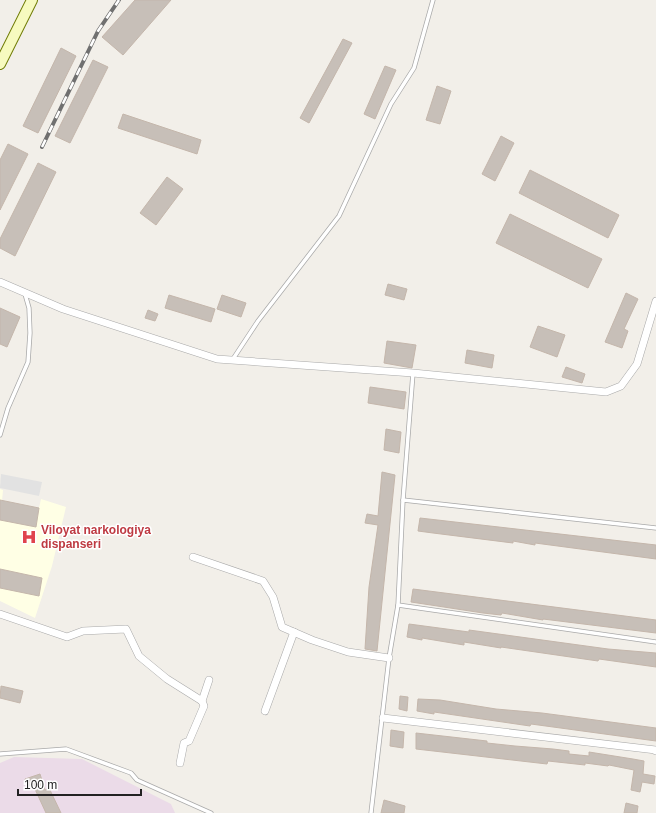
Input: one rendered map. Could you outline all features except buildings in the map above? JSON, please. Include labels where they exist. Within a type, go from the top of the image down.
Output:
[{"type":"main road","points":[[0,64],[32,0]]},
{"type":"street","points":[[0,282],[78,314],[217,359],[413,373],[606,392],[621,386],[637,364],[656,301]]},
{"type":"street","points":[[193,558],[263,581],[273,597],[282,627],[312,640],[348,652],[389,658]]},
{"type":"street","points":[[0,614],[66,637],[83,631],[126,629],[139,656],[167,679],[202,701]]},
{"type":"street","points":[[265,711],[294,632]]},
{"type":"street","points":[[180,763],[184,744],[189,741],[204,706],[202,701],[209,680]]},
{"type":"street","points":[[383,718],[656,751]]},
{"type":"lane","points":[[232,360],[258,322],[339,216],[391,104],[414,68],[433,0]]},
{"type":"lane","points":[[0,435],[8,408],[28,362],[30,333],[25,293]]},
{"type":"lane","points":[[371,813],[389,658],[398,605],[403,500],[413,373]]},
{"type":"lane","points":[[403,500],[656,528]]},
{"type":"lane","points":[[398,605],[656,642]]},
{"type":"lane","points":[[0,754],[66,749],[131,773],[137,780],[211,813]]},
{"type":"shaded area","points":[[1,474],[42,482],[39,496],[0,488]]},
{"type":"shaded area","name":"Viloyat narkologiya dispanseri","points":[[0,489],[3,490],[2,501],[39,508],[41,499],[66,507],[52,566],[35,618],[0,601]]},
{"type":"shaded area","points":[[14,757],[82,759],[171,804],[175,813],[0,813],[0,763]]},
{"type":"railway","points":[[42,147],[98,31],[119,0]]},
{"type":"place","name":"Viloyat narkologiya dispanseri","points":[[29,537]]}]
